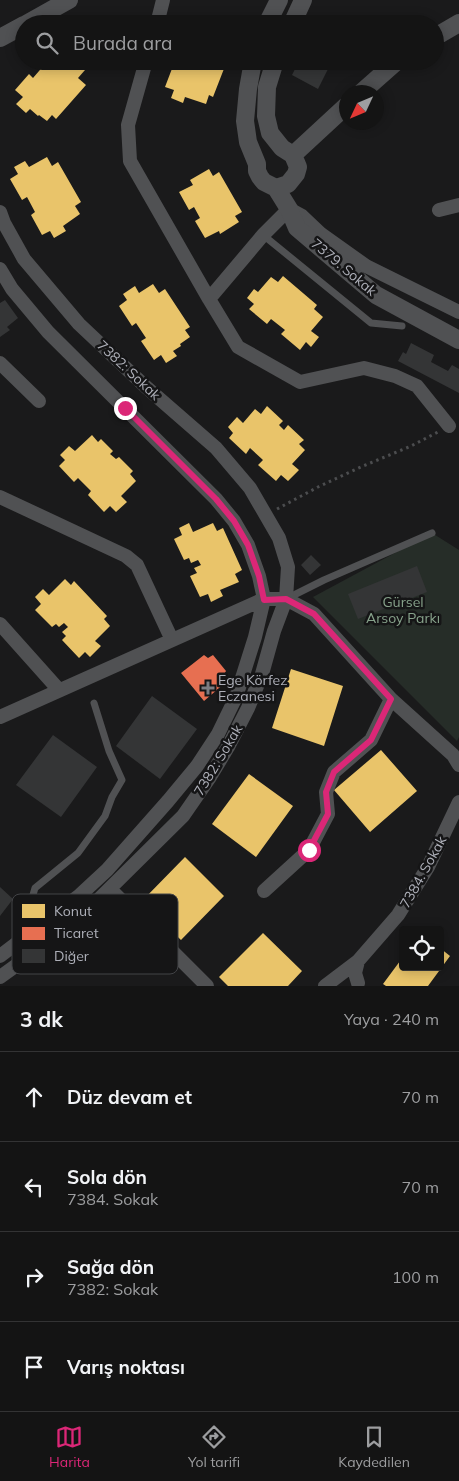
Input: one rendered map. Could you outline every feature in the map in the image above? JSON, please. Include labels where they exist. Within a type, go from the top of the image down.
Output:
[{"type":"street","points":[[42,15],[69,0]]},
{"type":"street","points":[[159,15],[163,0]]},
{"type":"street","points":[[272,15],[279,0]]},
{"type":"street","points":[[296,15],[303,0]]},
{"type":"street","points":[[444,32],[459,23]]},
{"type":"street","points":[[0,38],[15,30]]},
{"type":"street","points":[[143,70],[128,125],[130,161],[238,347],[300,382],[364,368],[395,376],[417,386],[449,426]]},
{"type":"street","name":"7379. Sokak","points":[[251,70],[245,121],[248,142],[257,164],[257,171],[264,182],[276,188],[289,209],[297,228],[376,295],[459,340]]},
{"type":"street","points":[[272,70],[267,87],[266,116],[270,133],[288,151],[298,167],[296,174],[288,184],[276,188]]},
{"type":"street","points":[[370,85],[387,70]]},
{"type":"street","points":[[288,151],[339,111]]},
{"type":"street","points":[[257,164],[263,152],[275,147],[288,151]]},
{"type":"street","points":[[439,210],[459,205]]},
{"type":"street","points":[[209,299],[289,209],[302,216],[320,234],[366,266],[459,312]]},
{"type":"street","name":"7382: Sokak","points":[[0,212],[24,259],[79,324],[146,387],[216,448],[250,488],[280,538],[288,567],[286,599],[274,631],[262,674],[228,747],[183,816],[106,894]]},
{"type":"street","name":"7382: Sokak","points":[[0,269],[12,289],[48,332],[216,499],[234,521],[248,545],[259,576],[264,600],[236,697],[218,734],[197,766],[168,801],[107,870],[81,894]]},
{"type":"street","points":[[0,363],[38,401]]},
{"type":"street","points":[[0,497],[126,556],[137,565],[172,640]]},
{"type":"street","points":[[0,717],[264,600],[286,599],[314,614],[391,699],[453,755],[459,765]]},
{"type":"street","points":[[0,624],[59,690]]},
{"type":"street","points":[[264,891],[309,850],[328,814],[326,792],[334,772],[371,740],[391,699]]},
{"type":"street","name":"7384. Sokak","points":[[325,986],[358,960],[398,915],[428,866],[459,802]]},
{"type":"street","points":[[110,890],[114,894]]},
{"type":"street","name":"7382: Sokak","points":[[0,956],[12,947]]},
{"type":"street","points":[[178,957],[207,986]]},
{"type":"street","points":[[357,985],[355,973],[358,960]]},
{"type":"street","name":"7382: Sokak","points":[[0,977],[12,968]]},
{"type":"lane","points":[[264,235],[371,323],[402,326]]},
{"type":"lane","points":[[286,599],[324,580],[432,533]]},
{"type":"lane","points":[[33,894],[35,888],[78,853],[105,816],[112,797],[122,780],[94,702]]},
{"type":"path","points":[[267,515],[318,487],[411,446],[449,426]]},
{"type":"green space","name":"Gürsel Arsoy Parkı","points":[[432,533],[459,550],[459,737],[457,741],[313,597]]},
{"type":"building: Konut","points":[[40,70],[85,70],[78,78],[86,85],[56,119],[52,115],[47,121],[30,109],[26,113],[16,104],[23,97],[15,90],[29,74],[33,78]]},
{"type":"building: Konut","points":[[171,70],[224,70],[213,97],[209,95],[206,104],[185,97],[183,103],[171,98],[174,90],[165,87]]},
{"type":"building: Konut","points":[[47,157],[52,166],[58,162],[81,202],[75,206],[80,214],[63,226],[66,231],[54,238],[50,231],[42,235],[31,215],[35,212],[27,197],[22,200],[10,179],[18,174],[14,167],[25,161],[29,167]]},
{"type":"building: Konut","points":[[209,169],[213,176],[219,172],[242,212],[235,216],[239,222],[220,234],[219,231],[205,238],[195,221],[200,218],[194,207],[189,210],[179,192],[193,185],[190,180]]},
{"type":"building: Konut","points":[[283,276],[317,305],[314,309],[323,317],[311,331],[319,337],[311,347],[306,342],[300,350],[281,334],[285,330],[271,319],[267,324],[249,309],[254,304],[247,298],[254,289],[258,292],[271,277],[278,282]]},
{"type":"building: Konut","points":[[153,284],[159,293],[165,289],[190,327],[185,330],[190,337],[173,351],[177,356],[166,363],[161,355],[154,360],[141,341],[146,338],[136,323],[132,326],[119,306],[127,300],[123,294],[135,286],[139,293]]},
{"type":"building: Konut","points":[[267,406],[283,421],[279,425],[284,430],[288,425],[304,440],[299,444],[305,450],[292,464],[299,470],[288,481],[281,475],[276,481],[258,465],[263,460],[250,448],[246,454],[229,438],[233,433],[228,427],[237,417],[243,423],[255,409],[261,414]]},
{"type":"building: Konut","points":[[92,435],[98,442],[101,439],[113,451],[110,454],[116,459],[119,457],[133,471],[130,474],[136,481],[121,496],[127,502],[116,512],[110,506],[104,512],[88,495],[91,491],[78,478],[74,482],[59,466],[65,460],[60,455],[69,446],[75,451]]},
{"type":"building: Konut","points":[[189,523],[193,532],[213,523],[217,531],[223,528],[242,570],[235,574],[239,582],[220,590],[223,596],[211,602],[208,594],[200,597],[190,576],[197,573],[194,568],[201,565],[198,560],[191,563],[189,558],[184,560],[174,539],[182,535],[179,528]]},
{"type":"building: Konut","points":[[65,579],[71,585],[74,581],[107,616],[104,619],[110,626],[95,641],[101,646],[90,657],[85,652],[79,658],[62,640],[66,636],[62,632],[68,627],[64,623],[59,627],[56,624],[52,627],[35,610],[41,604],[35,597],[43,589],[49,595]]},
{"type":"building: Konut","points":[[291,669],[343,686],[324,746],[272,728]]},
{"type":"building: Konut","points":[[381,750],[417,791],[370,832],[334,790]]},
{"type":"building: Konut","points":[[249,774],[293,806],[256,857],[212,824]]},
{"type":"building: Konut","points":[[185,857],[224,896],[181,940],[178,937],[178,894],[149,894]]},
{"type":"building: Konut","points":[[263,933],[302,971],[288,986],[228,986],[219,977]]},
{"type":"building: Konut","points":[[444,951],[450,956],[444,964]]},
{"type":"building: Konut","points":[[399,962],[399,971],[439,971],[428,986],[386,986],[383,984]]},
{"type":"building: Ticaret","points":[[204,655],[208,658],[213,655],[226,671],[223,676],[225,683],[204,701],[181,673]]},
{"type":"building: Diğer","points":[[294,70],[328,70],[318,89],[292,75]]},
{"type":"building: Diğer","points":[[5,300],[18,318],[7,327],[10,330],[0,337],[0,303]]},
{"type":"building: Diğer","points":[[411,343],[434,355],[431,362],[448,371],[452,365],[459,369],[459,393],[398,361],[403,352],[406,354]]},
{"type":"building: Diğer","points":[[311,555],[321,565],[310,575],[301,565]]},
{"type":"building: Diğer","points":[[417,566],[427,592],[358,619],[348,594]]},
{"type":"building: Diğer","points":[[152,696],[197,729],[160,779],[116,746]]},
{"type":"building: Diğer","points":[[53,735],[97,767],[61,817],[16,785]]},
{"type":"building: Diğer","points":[[0,887],[12,900],[0,916]]},
{"type":"place","name":"Ege Körfez Eczanesi","points":[[208,688]]},
{"type":"route","points":[[125,408],[216,499],[234,521],[248,545],[259,576],[264,600],[286,599],[314,614],[391,699],[371,740],[334,772],[326,792],[328,814],[309,850]]}]
